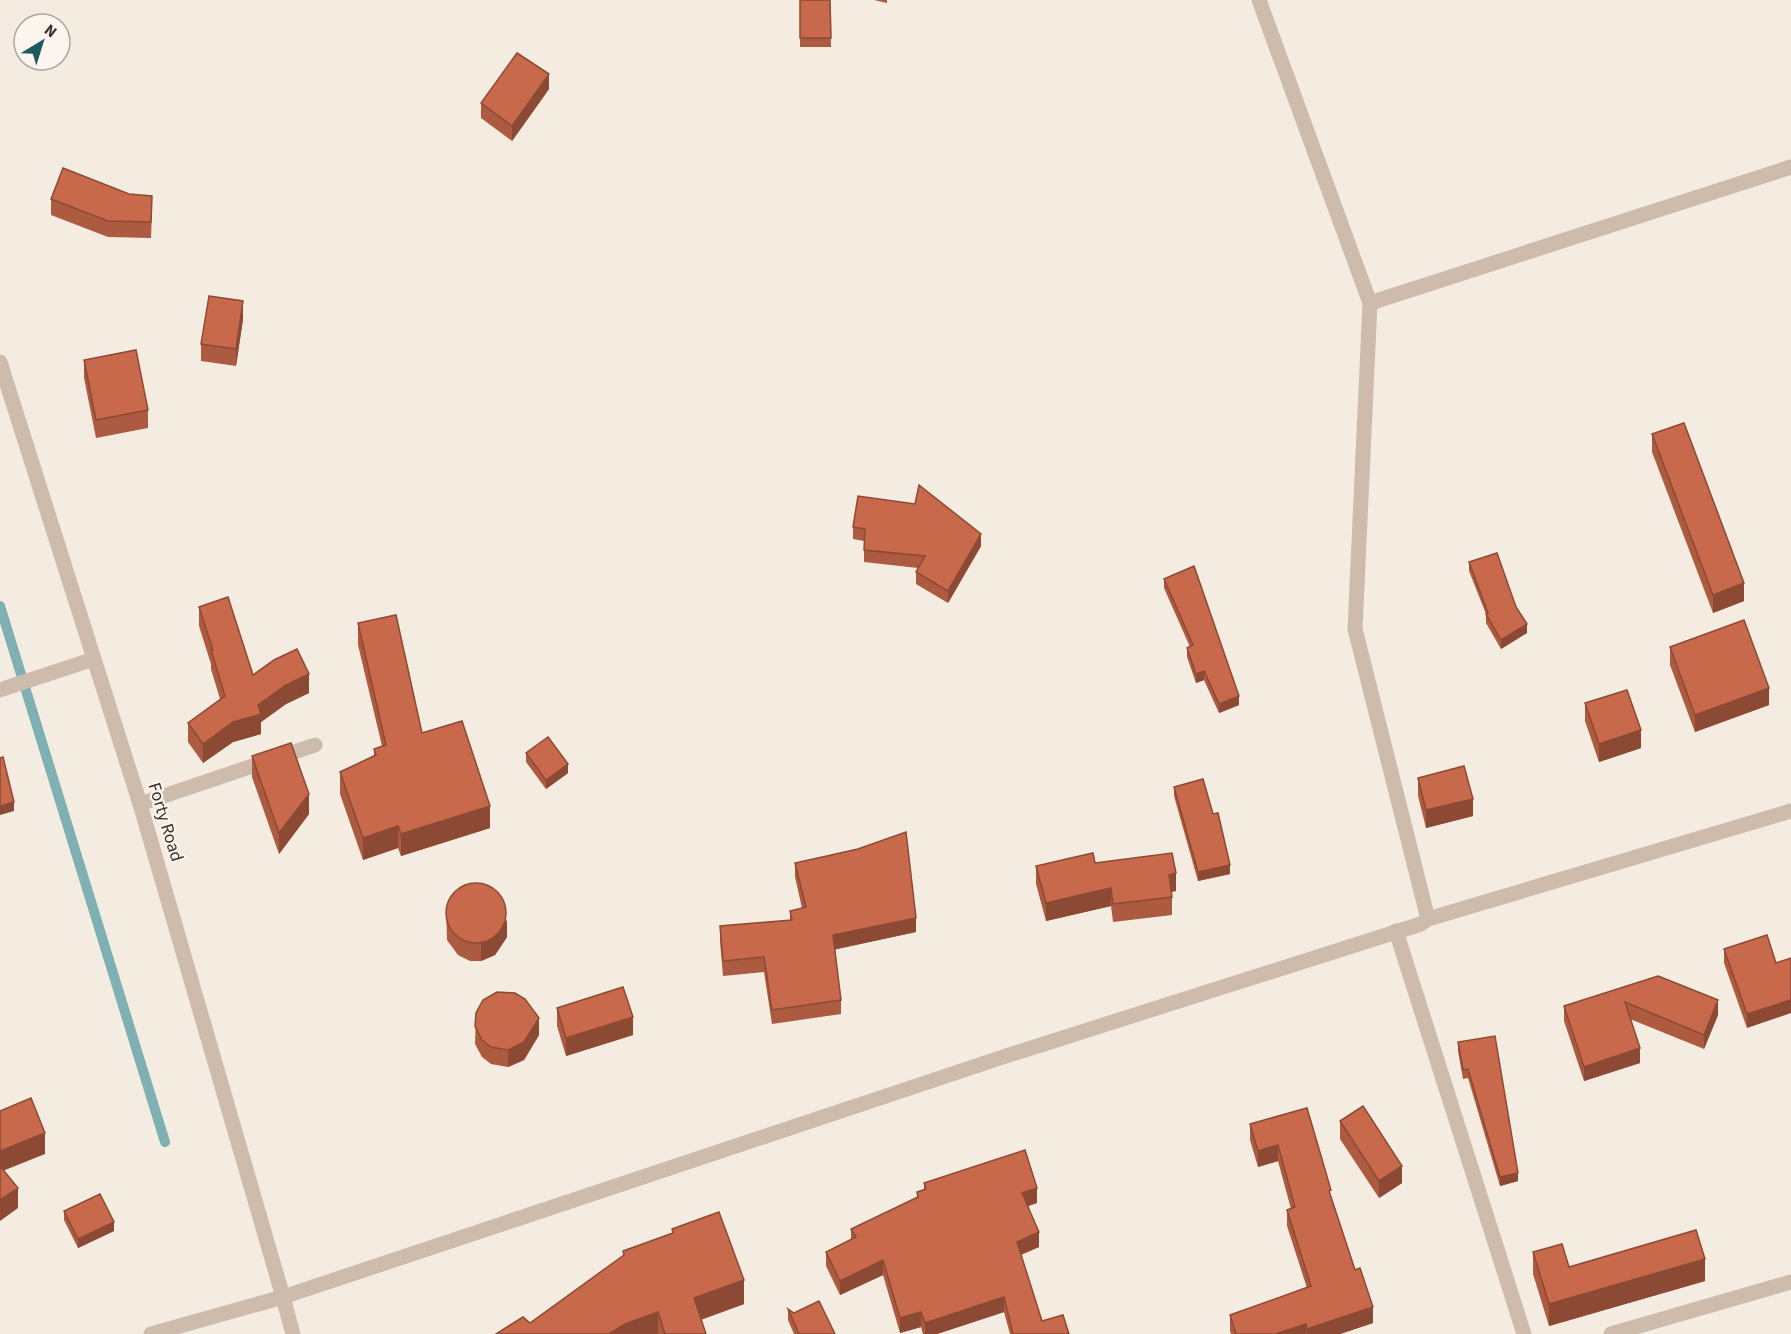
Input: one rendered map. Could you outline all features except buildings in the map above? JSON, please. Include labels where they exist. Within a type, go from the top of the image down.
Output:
[{"type":"street","points":[[1259,0],[1370,303],[1355,628],[1428,919]]},
{"type":"street","points":[[1370,303],[1791,167]]},
{"type":"street","name":"Forty Road","points":[[0,362],[140,804],[293,1334]]},
{"type":"street","points":[[0,690],[94,659]]},
{"type":"street","points":[[140,804],[315,745]]},
{"type":"street","points":[[151,1334],[283,1297],[1009,1055],[1421,924],[1428,919],[1791,811]]},
{"type":"street","points":[[1396,931],[1524,1334]]},
{"type":"street","points":[[1611,1334],[1791,1282]]},
{"type":"waterway","points":[[0,606],[165,1142]]}]
